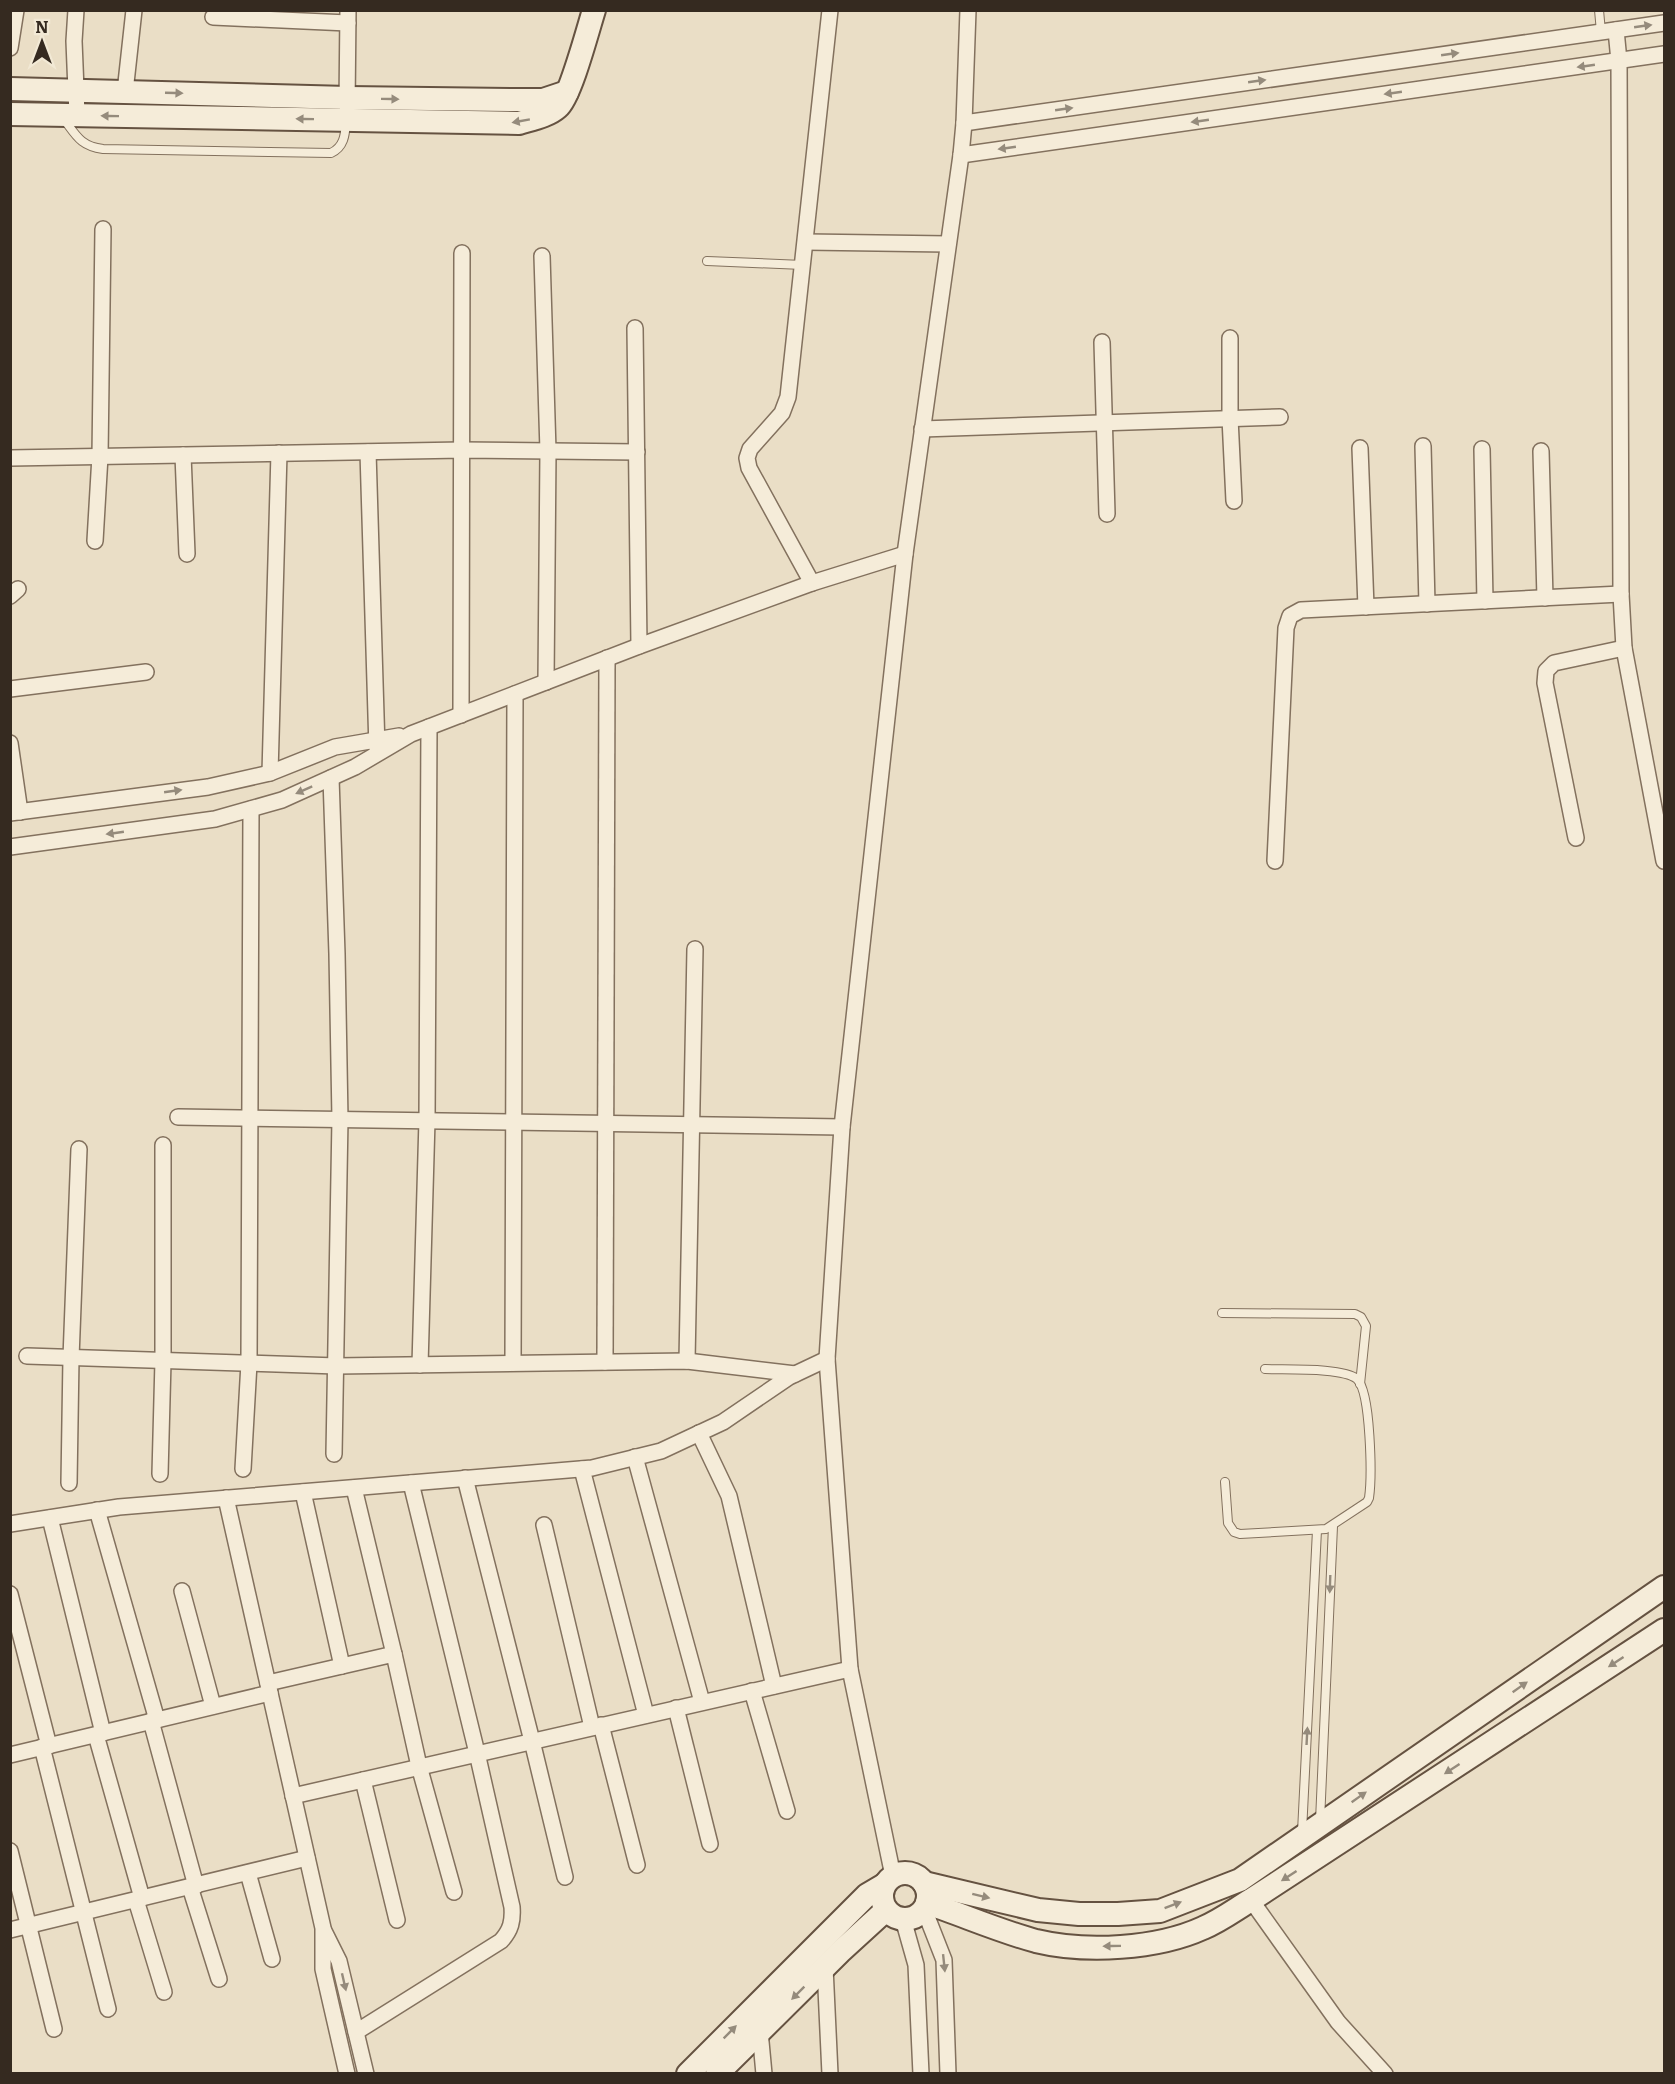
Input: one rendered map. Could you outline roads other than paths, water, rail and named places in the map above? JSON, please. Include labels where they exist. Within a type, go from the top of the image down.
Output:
[{"type":"main road","points":[[10,88],[125,92],[519,123],[543,116],[560,107],[594,10]]},
{"type":"main road","points":[[10,114],[68,115],[347,109]]},
{"type":"main road","points":[[925,1898],[1079,1914],[1160,1911],[1240,1880],[1665,1587]]},
{"type":"main road","points":[[688,2073],[867,1895],[904,1872],[912,1874],[925,1898],[1036,1941],[1071,1946],[1119,1946],[1166,1941],[1204,1928],[1251,1900],[1665,1630]]},
{"type":"main road","points":[[888,1881],[881,1897],[894,1914],[915,1917],[925,1898]]},
{"type":"main road","points":[[717,2073],[825,1967],[894,1914]]},
{"type":"street","points":[[10,48],[16,10]]},
{"type":"street","points":[[68,115],[75,89],[76,10]]},
{"type":"street","points":[[125,92],[134,10]]},
{"type":"street","points":[[812,583],[749,468],[747,458],[750,449],[782,413],[788,397],[830,10]]},
{"type":"street","points":[[888,1881],[850,1669],[827,1359],[842,1127],[905,554],[961,155],[968,10]]},
{"type":"street","points":[[213,17],[348,17],[347,109]]},
{"type":"street","points":[[964,123],[1665,23]]},
{"type":"street","points":[[1609,31],[1619,61],[1620,594],[1624,648],[1665,861]]},
{"type":"street","points":[[961,155],[1665,54]]},
{"type":"street","points":[[95,541],[100,456],[103,229]]},
{"type":"street","points":[[806,242],[948,244]]},
{"type":"street","points":[[461,715],[462,253]]},
{"type":"street","points":[[542,256],[548,452],[546,682]]},
{"type":"street","points":[[635,328],[639,646]]},
{"type":"street","points":[[1230,338],[1230,418],[1234,501]]},
{"type":"street","points":[[1102,342],[1107,514]]},
{"type":"street","points":[[922,429],[1280,417]]},
{"type":"street","points":[[1423,446],[1427,604]]},
{"type":"street","points":[[1360,448],[1366,607]]},
{"type":"street","points":[[1482,449],[1485,601]]},
{"type":"street","points":[[10,458],[462,450],[637,452]]},
{"type":"street","points":[[1541,451],[1545,598]]},
{"type":"street","points":[[368,452],[377,747]]},
{"type":"street","points":[[270,773],[279,453]]},
{"type":"street","points":[[183,455],[187,554]]},
{"type":"street","points":[[10,847],[215,819],[282,800],[331,778],[377,747],[639,646],[812,583],[905,554]]},
{"type":"street","points":[[1275,861],[1286,628],[1290,616],[1300,610],[1620,594]]},
{"type":"street","points":[[1576,838],[1545,683],[1546,670],[1554,663],[1624,648]]},
{"type":"street","points":[[605,1362],[607,658]]},
{"type":"street","points":[[10,689],[146,672]]},
{"type":"street","points":[[513,1364],[515,694]]},
{"type":"street","points":[[420,1365],[427,1120],[429,727]]},
{"type":"street","points":[[10,743],[15,812],[207,787],[270,773],[335,747],[377,747]]},
{"type":"street","points":[[331,778],[340,1119],[334,1454]]},
{"type":"street","points":[[243,1468],[249,1363],[251,809]]},
{"type":"street","points":[[687,1361],[695,949]]},
{"type":"street","points":[[178,1117],[842,1127]]},
{"type":"street","points":[[160,1474],[164,1361],[163,1145]]},
{"type":"street","points":[[69,1483],[79,1149]]},
{"type":"street","points":[[27,1356],[337,1366],[687,1361],[795,1374]]},
{"type":"street","points":[[10,1524],[97,1510],[582,1469],[661,1451],[723,1422],[795,1374],[827,1359]]},
{"type":"street","points":[[699,1433],[729,1496],[774,1686]]},
{"type":"street","points":[[635,1457],[702,1702]]},
{"type":"street","points":[[582,1469],[646,1715]]},
{"type":"street","points":[[465,1478],[565,1877]]},
{"type":"street","points":[[356,2032],[501,1941],[509,1933],[513,1919],[477,1753],[411,1483]]},
{"type":"street","points":[[354,1488],[419,1767],[454,1892]]},
{"type":"street","points":[[303,1492],[342,1666]]},
{"type":"street","points":[[226,1498],[322,1928],[323,1969],[347,2073]]},
{"type":"street","points":[[97,1510],[154,1720],[193,1886],[219,1979]]},
{"type":"street","points":[[50,1518],[99,1734],[164,1992]]},
{"type":"street","points":[[544,1525],[597,1726],[637,1864]]},
{"type":"street","points":[[182,1591],[213,1706]]},
{"type":"street","points":[[10,1594],[108,2008]]},
{"type":"street","points":[[10,1755],[213,1706],[342,1666],[394,1654]]},
{"type":"street","points":[[293,1796],[850,1669]]},
{"type":"street","points":[[752,1691],[787,1810]]},
{"type":"street","points":[[675,1708],[710,1844]]},
{"type":"street","points":[[363,1780],[397,1920]]},
{"type":"street","points":[[10,1851],[54,2029]]},
{"type":"street","points":[[10,1930],[307,1858]]},
{"type":"street","points":[[248,1873],[272,1959]]},
{"type":"street","points":[[925,1898],[944,1960],[948,2073]]},
{"type":"street","points":[[1251,1900],[1338,2022],[1385,2073]]},
{"type":"street","points":[[894,1914],[916,1965],[921,2073]]},
{"type":"street","points":[[322,1928],[339,1961],[366,2073]]},
{"type":"street","points":[[825,1967],[830,2073]]},
{"type":"street","points":[[760,2031],[764,2073]]},
{"type":"lane","points":[[1599,10],[1609,31]]},
{"type":"lane","points":[[68,115],[82,143],[103,149],[331,153],[338,149],[344,139],[347,109]]},
{"type":"lane","points":[[707,261],[803,265]]},
{"type":"lane","points":[[1222,1313],[1355,1314],[1361,1317],[1366,1326],[1360,1384]]},
{"type":"lane","points":[[1225,1482],[1228,1523],[1234,1532],[1240,1534],[1317,1530],[1333,1526],[1370,1498],[1367,1407],[1365,1392],[1357,1379],[1341,1371],[1264,1369]]},
{"type":"lane","points":[[1311,1831],[1333,1526]]},
{"type":"lane","points":[[1311,1831],[1317,1530]]}]
